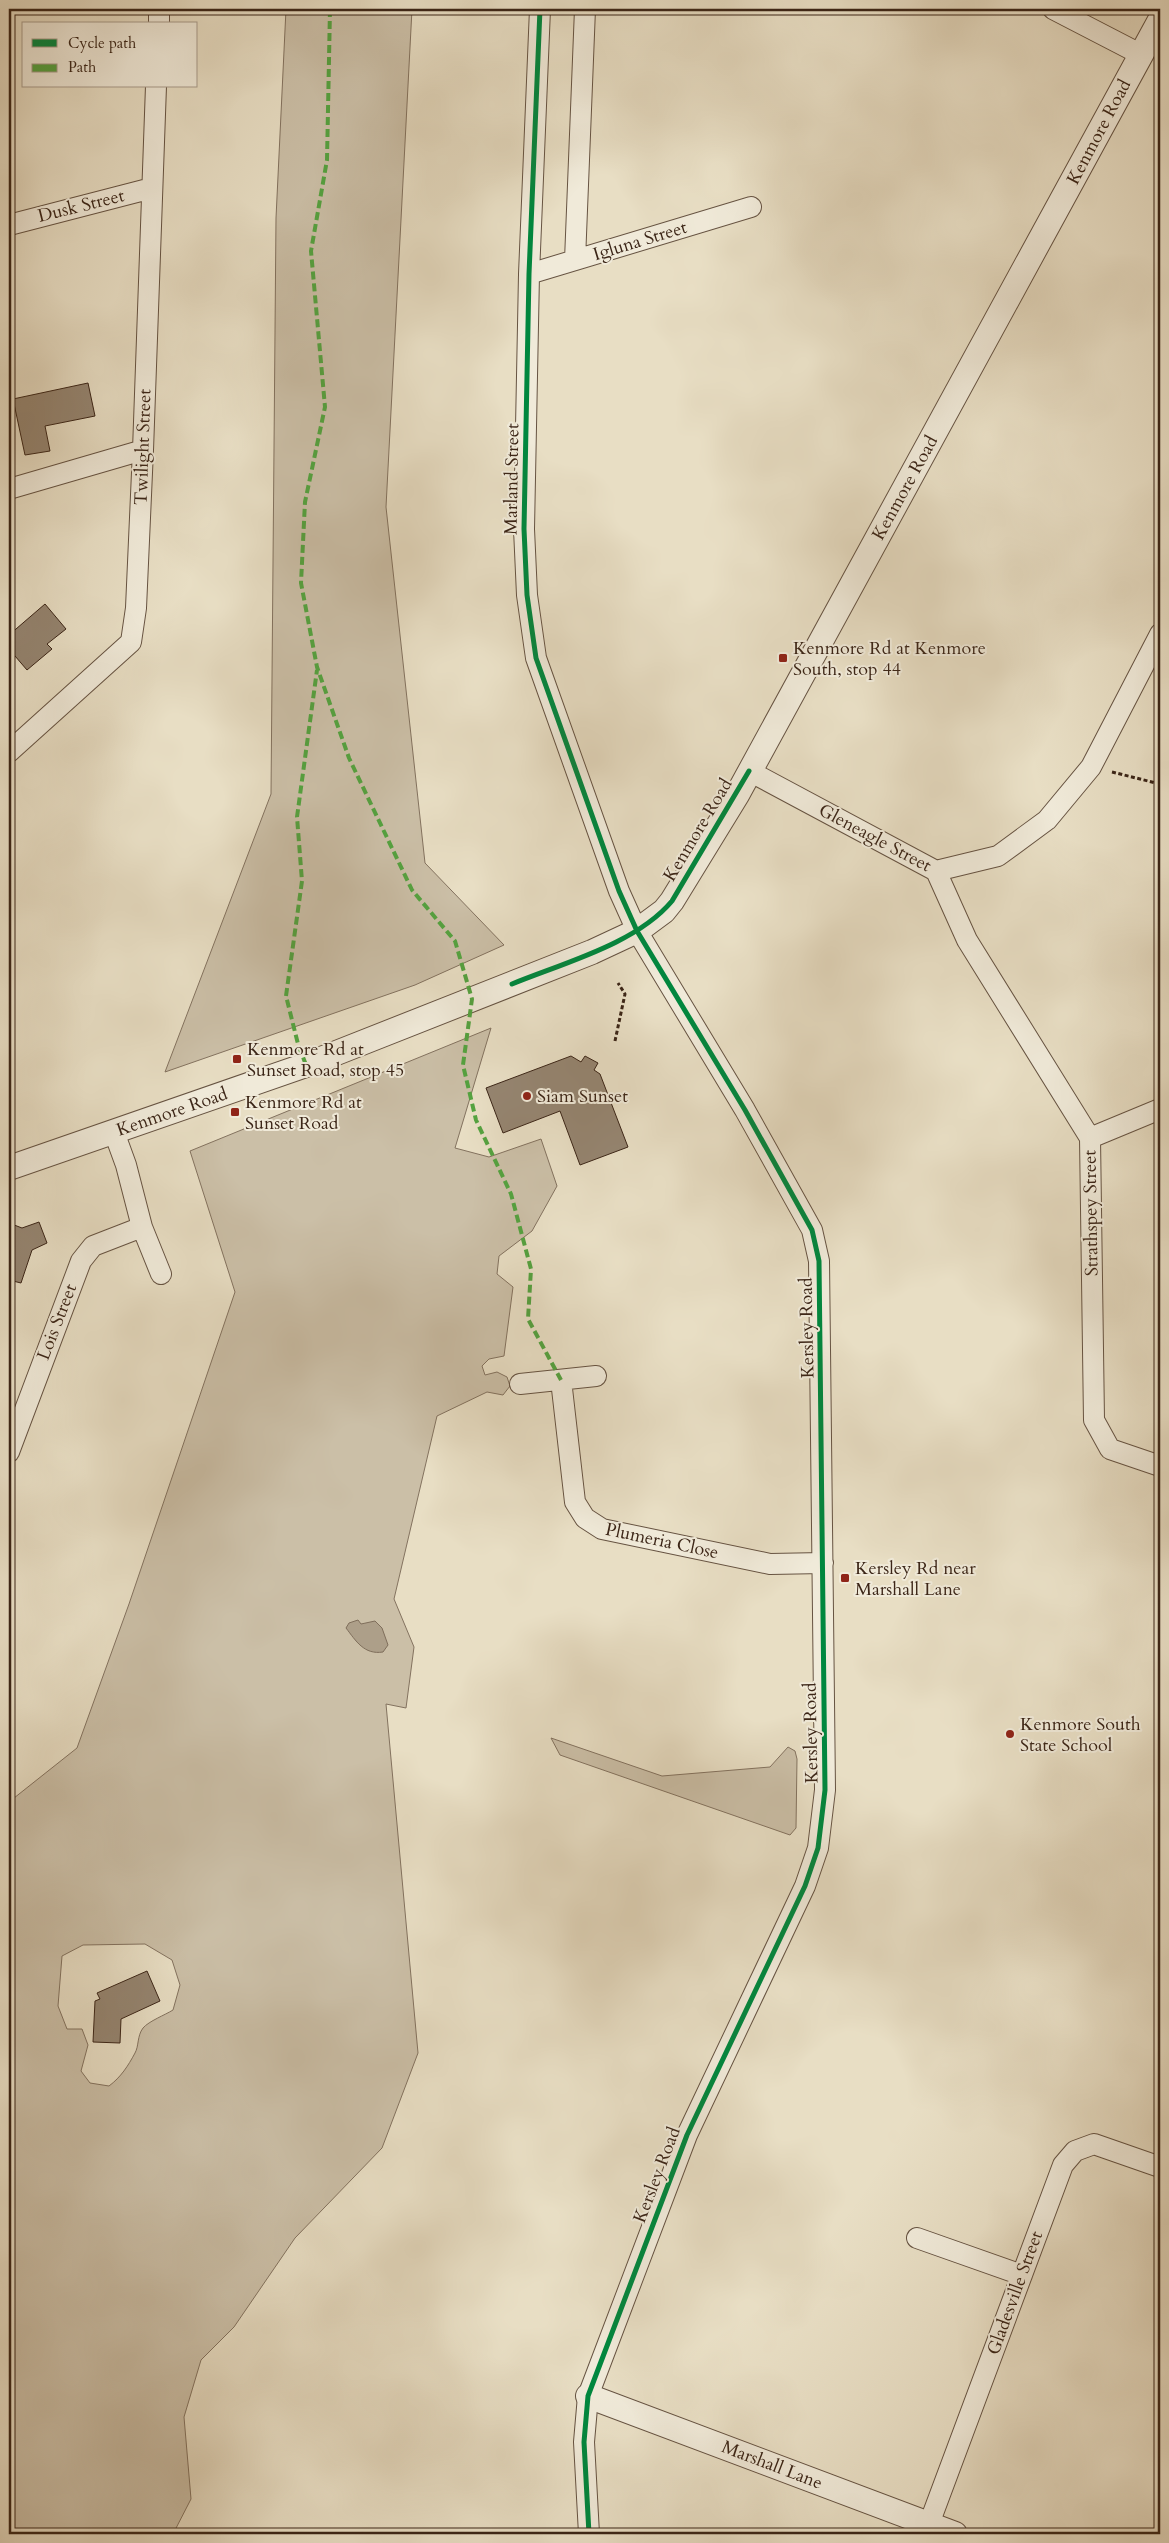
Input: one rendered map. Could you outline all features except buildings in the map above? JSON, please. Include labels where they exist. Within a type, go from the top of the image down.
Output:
[{"type":"street","points":[[159,9],[159,22]]},
{"type":"street","name":"Marland Street","points":[[540,9],[529,274],[524,529],[527,596],[536,658],[619,891],[637,931]]},
{"type":"street","points":[[575,260],[585,9]]},
{"type":"street","points":[[1053,9],[1140,54]]},
{"type":"street","name":"Kenmore Road","points":[[9,1168],[222,1096],[316,1061],[592,952],[637,931],[664,911],[672,901],[749,771],[1160,20]]},
{"type":"street","name":"Twilight Street","points":[[9,752],[131,642],[136,608],[156,88]]},
{"type":"street","name":"Dusk Street","points":[[9,224],[152,188]]},
{"type":"street","name":"Igluna Street","points":[[529,274],[751,207]]},
{"type":"street","points":[[9,489],[143,450]]},
{"type":"street","name":"Gleneagle Street","points":[[749,771],[936,871],[998,856],[1046,820],[1091,767],[1160,634]]},
{"type":"street","name":"Strathspey Street","points":[[936,871],[968,940],[1090,1138],[1094,1420],[1110,1449],[1160,1466]]},
{"type":"street","name":"Kersley Road","points":[[589,2534],[584,2442],[588,2396],[687,2135],[806,1886],[818,1848],[825,1790],[820,1261],[812,1230],[745,1110],[637,931]]},
{"type":"street","points":[[1090,1138],[1160,1109]]},
{"type":"street","points":[[114,1132],[126,1165],[142,1227],[161,1274]]},
{"type":"street","name":"Lois Street","points":[[9,1452],[81,1261],[93,1246],[142,1227]]},
{"type":"street","points":[[520,1384],[596,1376]]},
{"type":"street","name":"Plumeria Close","points":[[560,1380],[575,1502],[585,1518],[602,1529],[770,1564],[823,1563]]},
{"type":"street","name":"Gladesville Street","points":[[929,2524],[1063,2165],[1075,2151],[1094,2144],[1160,2167]]},
{"type":"street","points":[[917,2238],[1022,2275]]},
{"type":"street","name":"Marshall Lane","points":[[588,2396],[955,2534]]},
{"type":"path","points":[[1091,767],[1160,784]]},
{"type":"path","points":[[615,1041],[624,994],[618,982]]},
{"type":"shaded area","points":[[286,9],[412,9],[386,507],[425,863],[504,945],[415,985],[165,1072],[271,794],[276,218]]},
{"type":"shaded area","points":[[491,1028],[455,1148],[489,1157],[541,1139],[557,1186],[532,1231],[499,1256],[497,1274],[513,1287],[504,1356],[489,1359],[482,1366],[485,1375],[497,1372],[507,1377],[510,1386],[503,1395],[487,1392],[437,1416],[394,1599],[414,1647],[406,1708],[386,1704],[418,2053],[382,2148],[295,2238],[234,2327],[201,2360],[184,2417],[191,2499],[173,2534],[9,2534],[9,1802],[77,1748],[129,1604],[235,1292],[190,1151]],"holes":[[[145,1944],[172,1960],[180,1985],[173,2010],[143,2028],[135,2053],[124,2071],[113,2083],[109,2086],[90,2083],[81,2071],[88,2045],[82,2029],[67,2029],[58,2006],[62,1956],[83,1945]]]},
{"type":"shaded area","points":[[358,1620],[361,1624],[375,1621],[382,1628],[388,1645],[383,1652],[366,1649],[353,1638],[346,1628],[349,1623]]},
{"type":"shaded area","points":[[551,1738],[662,1776],[770,1767],[788,1747],[795,1751],[797,1759],[796,1828],[790,1835],[560,1755]]},
{"type":"marked path","points":[[330,9],[327,160],[311,251],[325,407],[305,502],[301,583],[317,667],[349,758],[412,890],[455,941],[472,999],[463,1065],[476,1120],[511,1194],[531,1269],[528,1319],[561,1380]]},
{"type":"marked path","points":[[306,1065],[298,1044],[286,996],[302,881],[297,817],[317,670]]},
{"type":"cycle path","points":[[540,9],[529,274],[524,529],[527,595],[536,658],[619,891],[637,931],[745,1110],[812,1230],[819,1261],[825,1790],[818,1848],[805,1886],[687,2135],[588,2396],[584,2442],[589,2534]]},
{"type":"cycle path","points":[[512,984],[598,951],[619,941],[657,916],[672,901],[749,771]]},
{"type":"place","name":"Kenmore Rd at Kenmore South, stop 44","points":[[783,658]]},
{"type":"place","name":"Kenmore Rd at Sunset Road, stop 45","points":[[237,1059]]},
{"type":"place","name":"Siam Sunset","points":[[527,1096]]},
{"type":"place","name":"Kenmore Rd at Sunset Road","points":[[235,1112]]},
{"type":"place","name":"Kersley Rd near Marshall Lane","points":[[845,1578]]},
{"type":"place","name":"Kenmore South State School","points":[[1010,1734]]}]
